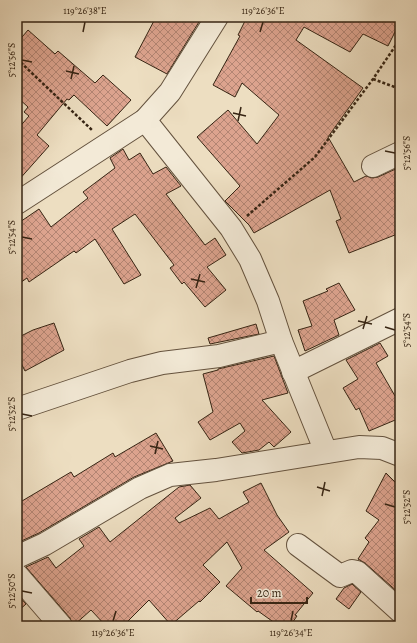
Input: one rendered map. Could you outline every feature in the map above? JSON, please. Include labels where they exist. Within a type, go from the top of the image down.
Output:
[{"type":"street","points":[[17,203],[145,120],[170,92],[217,17]]},
{"type":"street","points":[[145,120],[230,228],[250,259],[268,301],[293,372],[326,452]]},
{"type":"street","points":[[373,166],[400,152]]},
{"type":"street","points":[[293,372],[400,319]]},
{"type":"street","points":[[17,409],[130,371],[162,363],[219,356],[281,341]]},
{"type":"street","points":[[17,557],[45,544],[140,488],[164,477],[371,446],[382,448],[400,455]]},
{"type":"street","points":[[298,545],[340,576],[349,572],[357,572],[400,611]]},
{"type":"street","points":[[17,575],[61,626]]},
{"type":"path","points":[[230,228],[315,157],[373,79],[400,39]]},
{"type":"path","points":[[17,58],[106,144]]},
{"type":"path","points":[[373,79],[400,89]]},
{"type":"building","points":[[156,17],[202,17],[167,74],[135,57]]},
{"type":"building","points":[[247,17],[400,17],[400,22],[388,46],[363,34],[350,52],[304,27],[296,40],[363,88],[328,137],[354,182],[366,176],[372,178],[378,177],[400,167],[400,233],[349,253],[336,221],[341,219],[330,190],[254,233],[249,225],[225,201],[240,186],[197,137],[228,110],[257,144],[279,115],[242,83],[235,97],[213,85],[240,36],[238,35]]},
{"type":"building","points":[[28,30],[55,54],[58,51],[95,83],[103,75],[131,100],[107,126],[74,95],[69,100],[67,99],[37,135],[49,146],[17,182],[17,130],[29,116],[24,112],[28,107],[17,97],[17,43]]},
{"type":"building","points":[[123,149],[129,160],[140,153],[153,174],[166,167],[181,186],[166,194],[205,245],[215,238],[226,255],[207,267],[226,290],[205,307],[184,282],[182,284],[170,268],[174,265],[135,214],[112,229],[141,275],[124,284],[95,239],[76,253],[74,251],[29,282],[27,278],[17,285],[17,224],[39,209],[51,227],[88,198],[83,192],[115,168],[110,158]]},
{"type":"building","points":[[339,283],[355,310],[334,320],[339,335],[305,351],[298,330],[312,326],[303,301],[328,291],[326,289]]},
{"type":"building","points":[[54,323],[64,350],[25,371],[17,355],[17,338],[33,330]]},
{"type":"building","points":[[256,324],[259,334],[210,344],[208,338]]},
{"type":"building","points":[[380,343],[388,356],[376,363],[395,396],[400,394],[400,418],[369,431],[359,408],[356,410],[343,388],[358,379],[346,360]]},
{"type":"building","points":[[274,356],[288,393],[262,400],[291,432],[274,447],[269,442],[259,450],[242,453],[232,442],[245,431],[240,423],[210,440],[198,422],[213,412],[203,374]]},
{"type":"building","points":[[156,433],[173,461],[134,477],[39,533],[17,543],[17,504],[71,472],[74,477],[113,453],[115,457]]},
{"type":"building","points":[[386,473],[400,487],[400,594],[365,563],[358,559],[369,542],[365,538],[379,520],[366,511]]},
{"type":"building","points":[[261,483],[277,515],[289,532],[264,550],[313,593],[295,615],[297,616],[290,626],[279,626],[258,611],[257,612],[226,586],[242,568],[227,542],[203,565],[220,582],[200,602],[199,601],[171,625],[149,600],[123,626],[106,626],[91,610],[73,626],[70,618],[26,567],[48,557],[56,568],[84,546],[79,539],[99,527],[110,542],[179,487],[190,485],[201,498],[175,518],[179,523],[210,508],[219,519],[249,502],[243,492]]},
{"type":"building","points":[[352,584],[361,592],[349,609],[336,599],[344,588]]},
{"type":"building","points":[[17,594],[26,604],[17,612]]}]
